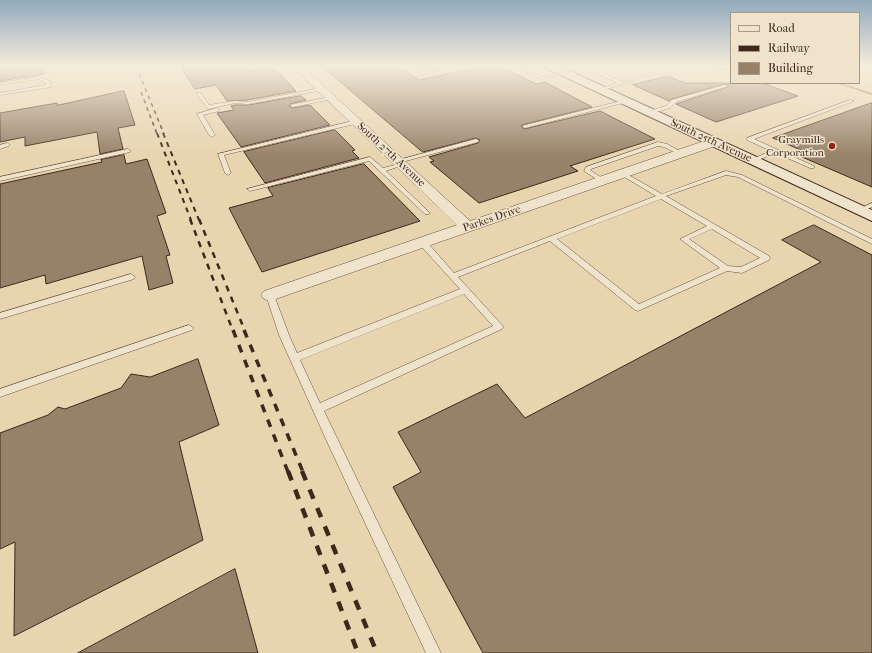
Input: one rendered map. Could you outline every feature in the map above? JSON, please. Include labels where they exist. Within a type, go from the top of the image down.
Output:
[{"type":"main road","name":"South 25th Avenue","points":[[615,96],[753,160],[868,210]]},
{"type":"street","name":"South 27th Avenue","points":[[330,98],[468,227]]},
{"type":"street","name":"Parkes Drive","points":[[270,295],[714,142]]},
{"type":"lane","points":[[200,96],[208,107],[235,102],[248,103]]},
{"type":"lane","points":[[212,135],[200,114],[282,96]]},
{"type":"lane","points":[[649,112],[668,107],[674,102],[692,96]]},
{"type":"lane","points":[[293,104],[330,98]]},
{"type":"lane","points":[[525,126],[625,101]]},
{"type":"lane","points":[[812,167],[749,139],[852,102]]},
{"type":"lane","points":[[228,173],[221,154],[357,122]]},
{"type":"lane","points":[[382,170],[400,163],[476,141]]},
{"type":"lane","points":[[603,181],[587,171],[588,168],[658,144],[665,145],[682,154]]},
{"type":"lane","points":[[0,147],[7,145]]},
{"type":"lane","points":[[0,179],[128,151]]},
{"type":"lane","points":[[753,160],[776,151]]},
{"type":"lane","points":[[250,189],[370,159],[427,213]]},
{"type":"lane","points":[[453,276],[661,196],[726,173],[740,176],[872,242]]},
{"type":"lane","points":[[623,174],[661,196],[712,226],[766,258],[742,270],[726,268],[684,239],[712,226]]},
{"type":"lane","points":[[551,238],[638,308],[726,268]]},
{"type":"lane","points":[[318,409],[499,327],[423,243]]},
{"type":"lane","points":[[0,316],[131,277]]},
{"type":"lane","points":[[295,358],[466,290]]},
{"type":"lane","points":[[270,295],[295,358],[318,409],[434,653]]},
{"type":"lane","points":[[0,393],[189,328]]},
{"type":"building","points":[[98,96],[126,96],[135,125],[118,128],[123,149],[100,154],[97,132],[25,146],[25,137],[0,142],[0,113],[57,103],[57,105]]},
{"type":"building","points":[[224,96],[267,96],[248,100],[227,101]]},
{"type":"building","points":[[302,96],[306,100],[290,104],[289,106],[293,108],[310,105],[330,125],[241,147],[217,113],[234,110],[231,106],[248,105]]},
{"type":"building","points":[[358,96],[572,96],[592,107],[521,126],[524,129],[600,111],[655,139],[570,166],[578,171],[479,203],[430,162],[434,161],[429,157],[478,143],[480,140],[476,138],[423,152]]},
{"type":"building","points":[[659,96],[681,96],[672,99],[669,101]]},
{"type":"building","points":[[699,96],[797,96],[716,122],[676,104]]},
{"type":"building","name":"Graymills Corporation","points":[[872,103],[872,187],[802,157],[810,154],[773,138]]},
{"type":"building","points":[[335,130],[355,150],[352,151],[359,158],[265,183],[244,152]]},
{"type":"building","points":[[124,155],[126,164],[147,159],[166,213],[157,216],[170,255],[166,256],[173,283],[149,290],[142,256],[46,284],[45,275],[0,288],[0,184],[102,162],[101,160]]},
{"type":"building","points":[[364,164],[420,221],[262,272],[229,208],[273,196],[268,188]]},
{"type":"building","points":[[814,225],[872,255],[872,653],[483,653],[393,487],[421,472],[398,432],[497,384],[525,418],[821,262],[782,240]]},
{"type":"building","points":[[198,359],[219,425],[179,442],[203,540],[14,636],[15,542],[0,549],[0,433],[48,415],[58,407],[65,409],[121,388],[131,374],[150,377]]},
{"type":"building","points":[[235,569],[258,653],[78,653]]},
{"type":"railway","points":[[143,96],[157,134]]},
{"type":"railway","points":[[149,96],[164,134]]},
{"type":"railway","points":[[157,133],[191,220]]},
{"type":"railway","points":[[163,133],[199,220]]},
{"type":"railway","points":[[190,219],[233,331]]},
{"type":"railway","points":[[199,219],[245,331]]},
{"type":"railway","points":[[233,330],[288,472]]},
{"type":"railway","points":[[244,330],[303,472]]},
{"type":"railway","points":[[288,471],[358,653]]},
{"type":"railway","points":[[302,471],[377,653]]},
{"type":"place","name":"Graymills Corporation","points":[[832,146]]}]
